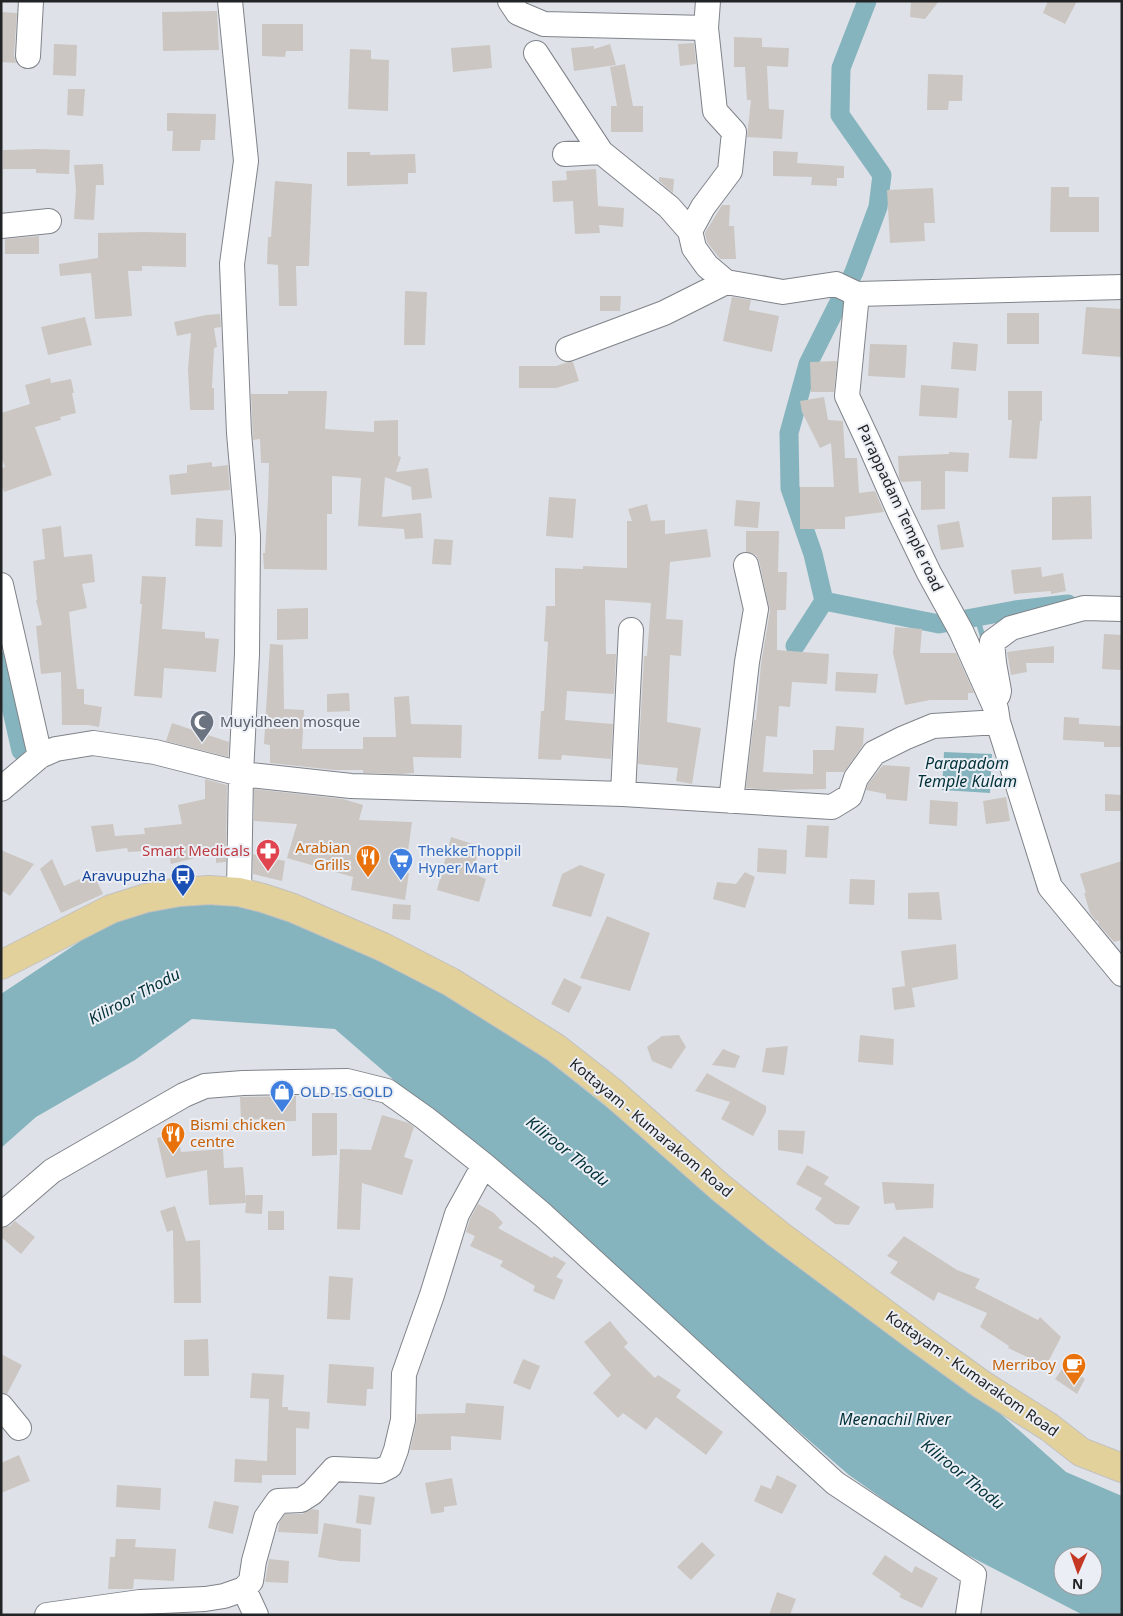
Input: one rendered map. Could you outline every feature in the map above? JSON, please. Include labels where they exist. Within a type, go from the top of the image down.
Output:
[{"type":"main road","name":"Kottayam - Kumarakom Road","points":[[1,965],[111,909],[140,899],[178,892],[208,890],[239,892],[293,908],[383,947],[451,982],[520,1024],[584,1068],[651,1124],[721,1188],[919,1339],[981,1384],[1049,1427],[1082,1452],[1122,1468]]},
{"type":"street","points":[[28,56],[31,1]]},
{"type":"street","points":[[230,1],[246,161],[232,264],[239,433],[248,536],[247,654],[241,774],[239,892]]},
{"type":"street","points":[[510,1],[518,13],[544,24],[706,28]]},
{"type":"street","points":[[690,231],[704,207],[730,171],[734,132],[716,111],[706,28],[708,1]]},
{"type":"street","points":[[536,54],[601,152],[669,207],[690,231],[694,248],[707,266],[726,282],[783,292],[1122,287]]},
{"type":"street","points":[[565,154],[601,152]]},
{"type":"street","points":[[1,226],[49,221]]},
{"type":"street","points":[[568,349],[664,313],[726,282]]},
{"type":"street","name":"Parappadam Temple road","points":[[849,290],[847,396],[869,442],[898,512],[961,631],[997,715],[1050,887],[1122,974]]},
{"type":"street","points":[[731,800],[744,682],[756,609],[746,565]]},
{"type":"street","points":[[1,585],[40,756]]},
{"type":"street","points":[[1,789],[40,756],[56,749],[93,743],[155,752],[241,774],[351,786],[623,794],[832,807],[850,796],[856,778],[874,753],[933,726],[997,715],[999,690],[992,642],[1010,628],[1084,608],[1122,609]]},
{"type":"street","points":[[623,794],[631,630]]},
{"type":"street","points":[[1,1215],[52,1171],[184,1095],[205,1086],[243,1082],[347,1081],[387,1092],[425,1118],[543,1215],[835,1483],[974,1575],[968,1615]]},
{"type":"street","points":[[47,1615],[141,1609],[224,1596],[244,1589],[251,1581],[254,1561],[266,1518],[278,1501],[301,1500],[312,1494],[334,1469],[380,1471],[390,1466],[403,1420],[404,1374],[432,1295],[457,1214],[484,1165]]},
{"type":"street","points":[[1,1406],[18,1428]]},
{"type":"street","points":[[244,1589],[256,1615]]},
{"type":"water","name":"Parapadom Temple Kulam","points":[[944,752],[992,754],[990,793],[942,790]]},
{"type":"water","name":"Meenachil River","points":[[215,893],[282,913],[400,965],[502,1024],[729,1204],[959,1377],[1066,1472],[1122,1496],[1122,1615],[1083,1615],[948,1545],[849,1475],[335,1029],[192,1019],[135,1060],[36,1117],[1,1148],[1,994],[130,908]]},
{"type":"building","points":[[911,1],[939,1],[925,19],[910,17]]},
{"type":"building","points":[[1048,1],[1077,1],[1065,24],[1043,13]]},
{"type":"building","points":[[217,11],[219,50],[163,51],[162,12]]},
{"type":"building","points":[[1,12],[17,13],[14,55],[16,63],[1,62]]},
{"type":"building","points":[[262,24],[303,24],[303,51],[286,51],[285,57],[262,56]]},
{"type":"building","points":[[734,37],[762,38],[762,47],[789,48],[788,67],[767,66],[769,109],[784,110],[782,139],[747,137],[751,100],[747,100],[745,67],[734,67]]},
{"type":"building","points":[[694,43],[696,64],[680,66],[678,44]]},
{"type":"building","points":[[54,44],[77,45],[76,76],[53,75]]},
{"type":"building","points":[[610,44],[616,65],[574,71],[571,48],[594,46],[594,49]]},
{"type":"building","points":[[490,45],[492,68],[453,72],[451,48]]},
{"type":"building","points":[[350,49],[371,50],[371,59],[389,60],[388,111],[348,109]]},
{"type":"building","points":[[625,64],[633,106],[643,106],[643,132],[611,132],[611,106],[617,106],[610,67]]},
{"type":"building","points":[[928,74],[963,75],[962,101],[949,101],[948,110],[927,110]]},
{"type":"building","points":[[68,89],[85,89],[83,116],[67,115]]},
{"type":"building","points":[[167,113],[216,114],[215,140],[201,140],[200,151],[172,151],[173,131],[167,131]]},
{"type":"building","points":[[3,150],[70,150],[69,174],[36,173],[36,169],[3,169]]},
{"type":"building","points":[[773,151],[798,152],[797,163],[844,166],[844,178],[837,178],[837,186],[811,185],[812,177],[773,176]]},
{"type":"building","points":[[347,152],[370,152],[370,155],[415,154],[416,173],[408,173],[408,184],[347,186]]},
{"type":"building","points":[[103,164],[104,185],[96,185],[94,220],[74,219],[76,190],[74,165]]},
{"type":"building","points":[[596,169],[598,206],[624,208],[623,227],[599,225],[600,233],[575,234],[573,201],[553,202],[552,181],[567,180],[566,171]]},
{"type":"building","points":[[659,177],[674,179],[673,193],[659,181]]},
{"type":"building","points":[[275,181],[312,184],[309,266],[296,266],[297,306],[279,306],[278,265],[267,264],[268,237],[271,237]]},
{"type":"building","points":[[1051,187],[1069,187],[1069,197],[1099,197],[1099,232],[1050,232]]},
{"type":"building","points":[[933,188],[935,223],[924,223],[925,241],[890,243],[887,190]]},
{"type":"building","points":[[722,205],[730,205],[729,226],[734,226],[736,259],[720,259],[707,242],[705,233]]},
{"type":"building","points":[[98,233],[186,233],[186,267],[142,266],[142,271],[128,271],[132,316],[95,319],[91,273],[60,276],[59,264],[98,258]]},
{"type":"building","points":[[39,236],[39,254],[5,254],[5,239]]},
{"type":"building","points":[[405,291],[427,292],[425,345],[404,345]]},
{"type":"building","points":[[600,296],[621,296],[620,311],[600,311]]},
{"type":"building","points":[[732,297],[751,300],[749,310],[779,316],[772,352],[723,341]]},
{"type":"building","points":[[1086,307],[1122,309],[1122,357],[1082,354]]},
{"type":"building","points":[[1007,313],[1039,313],[1039,344],[1007,344]]},
{"type":"building","points":[[220,314],[221,327],[214,328],[217,347],[214,348],[212,388],[214,388],[214,410],[190,410],[188,369],[191,333],[177,336],[174,322]]},
{"type":"building","points":[[85,317],[92,345],[48,355],[41,327]]},
{"type":"building","points":[[953,342],[978,344],[976,371],[951,369]]},
{"type":"building","points":[[870,344],[907,345],[905,378],[868,376]]},
{"type":"building","points":[[837,361],[834,392],[811,392],[810,362]]},
{"type":"building","points":[[573,362],[579,381],[556,388],[519,388],[519,366],[556,366]]},
{"type":"building","points":[[50,378],[51,383],[71,379],[76,413],[60,417],[61,420],[35,427],[52,475],[4,492],[1,483],[1,469],[5,467],[1,456],[1,413],[30,404],[25,385]]},
{"type":"building","points":[[921,385],[959,388],[957,418],[919,416]]},
{"type":"building","points":[[288,391],[327,391],[325,429],[374,432],[374,421],[398,420],[398,456],[401,457],[396,472],[428,468],[432,498],[412,500],[411,487],[385,477],[382,517],[421,513],[423,538],[405,539],[404,529],[358,526],[361,478],[332,476],[332,514],[327,514],[327,570],[264,569],[263,553],[265,553],[269,463],[261,463],[260,439],[253,440],[251,394],[288,394]]},
{"type":"building","points":[[1008,391],[1042,391],[1042,421],[1040,421],[1037,459],[1009,458],[1012,420],[1008,420]]},
{"type":"building","points":[[824,397],[828,420],[843,421],[845,458],[857,458],[859,493],[875,491],[884,512],[845,517],[845,529],[800,529],[800,487],[834,487],[831,443],[820,448],[802,412],[800,401]]},
{"type":"building","points":[[949,452],[969,453],[968,472],[945,471],[945,509],[921,510],[921,481],[901,482],[898,456],[949,454]]},
{"type":"building","points":[[212,462],[212,467],[228,465],[230,490],[171,495],[169,475],[187,473],[187,465]]},
{"type":"building","points":[[1091,496],[1092,539],[1052,540],[1052,497]]},
{"type":"building","points":[[549,497],[576,499],[573,538],[546,536]]},
{"type":"building","points":[[736,500],[760,502],[758,528],[734,526]]},
{"type":"building","points":[[647,504],[651,521],[665,520],[665,534],[707,529],[711,557],[670,562],[666,619],[683,620],[681,656],[670,655],[667,722],[701,728],[692,784],[676,781],[678,768],[638,764],[644,656],[647,656],[651,603],[605,600],[606,654],[616,654],[614,694],[567,691],[565,720],[613,724],[611,759],[562,755],[561,760],[538,759],[541,711],[544,711],[548,642],[544,641],[546,606],[555,606],[555,568],[583,569],[583,566],[627,568],[627,521],[632,521],[628,509]]},
{"type":"building","points":[[196,518],[223,520],[222,547],[195,546]]},
{"type":"building","points":[[959,521],[964,547],[941,550],[937,525]]},
{"type":"building","points":[[61,526],[64,557],[92,554],[95,582],[82,584],[87,608],[69,612],[77,689],[84,689],[84,704],[102,707],[99,727],[62,725],[61,672],[41,674],[36,626],[42,625],[36,600],[33,561],[45,559],[42,529]]},
{"type":"building","points":[[746,531],[779,531],[778,572],[787,572],[786,610],[777,610],[777,650],[829,654],[827,684],[792,682],[790,707],[779,706],[777,737],[766,736],[763,772],[813,774],[813,750],[834,750],[836,726],[864,728],[863,745],[844,772],[826,772],[826,789],[772,790],[746,788],[754,720],[756,720],[761,664],[770,611],[759,561],[756,555],[746,552]]},
{"type":"building","points":[[434,539],[453,540],[451,565],[432,564]]},
{"type":"building","points":[[1041,567],[1042,577],[1063,573],[1066,591],[1051,594],[1051,591],[1014,594],[1011,570]]},
{"type":"building","points":[[142,576],[166,577],[162,629],[205,632],[205,638],[219,639],[216,672],[164,668],[162,698],[134,696],[142,604],[140,604]]},
{"type":"building","points":[[308,608],[308,639],[277,640],[277,609]]},
{"type":"building","points":[[895,627],[922,629],[920,653],[956,653],[974,693],[968,693],[968,700],[930,700],[905,705],[893,653]]},
{"type":"building","points":[[1104,634],[1122,635],[1122,670],[1102,669]]},
{"type":"building","points":[[270,644],[283,645],[284,709],[304,710],[302,749],[363,749],[363,737],[396,737],[394,697],[409,696],[411,724],[462,725],[461,758],[413,757],[414,773],[401,774],[363,773],[363,770],[335,770],[270,763],[270,745],[264,744]]},
{"type":"building","points":[[1054,646],[1054,663],[1026,663],[1027,672],[1011,675],[1007,652]]},
{"type":"building","points":[[836,672],[878,674],[876,693],[835,691]]},
{"type":"building","points":[[349,693],[350,711],[327,712],[327,694]]},
{"type":"building","points":[[1064,717],[1079,718],[1079,724],[1122,726],[1122,747],[1104,747],[1104,742],[1063,740]]},
{"type":"building","name":"Muyidheen mosque","points":[[172,723],[229,742],[228,757],[166,741]]},
{"type":"building","points":[[883,765],[910,767],[907,801],[886,799],[886,794],[866,790],[868,784]]},
{"type":"building","points":[[205,779],[227,785],[226,862],[216,863],[216,853],[171,864],[169,855],[147,856],[146,851],[128,852],[127,848],[96,852],[91,826],[113,824],[115,836],[145,834],[144,828],[182,824],[178,805],[205,799]]},
{"type":"building","points":[[254,789],[343,799],[363,805],[359,820],[412,822],[405,873],[409,873],[405,900],[351,890],[353,877],[287,858],[297,824],[254,821]]},
{"type":"building","points":[[1105,794],[1122,795],[1122,811],[1105,811]]},
{"type":"building","points":[[1006,797],[1010,821],[986,824],[983,801]]},
{"type":"building","points":[[930,800],[958,802],[957,826],[929,824]]},
{"type":"building","points":[[807,825],[829,826],[827,858],[805,857]]},
{"type":"building","points":[[451,837],[482,847],[470,872],[486,879],[479,902],[437,890]]},
{"type":"building","points":[[758,848],[787,850],[786,874],[757,872]]},
{"type":"building","points":[[1,850],[34,864],[10,896],[1,890]]},
{"type":"building","points":[[253,854],[285,861],[282,881],[253,874]]},
{"type":"building","points":[[52,859],[64,886],[93,873],[103,894],[61,913],[40,869]]},
{"type":"building","points":[[1122,861],[1122,940],[1114,942],[1099,925],[1098,920],[1096,921],[1090,913],[1080,874]]},
{"type":"building","points":[[580,865],[605,874],[591,917],[552,906],[562,874]]},
{"type":"building","points":[[745,872],[755,877],[745,908],[713,899],[717,882],[736,884]]},
{"type":"building","points":[[850,879],[875,880],[874,905],[849,904]]},
{"type":"building","points":[[939,892],[942,920],[908,919],[908,893]]},
{"type":"building","points":[[393,904],[411,905],[410,920],[392,919]]},
{"type":"building","points":[[607,916],[650,933],[630,991],[580,978]]},
{"type":"building","points":[[956,944],[958,979],[912,988],[915,1007],[894,1010],[892,988],[905,986],[901,951]]},
{"type":"building","points":[[564,978],[582,987],[569,1013],[551,1004]]},
{"type":"building","points":[[679,1035],[686,1047],[671,1069],[652,1061],[647,1047],[662,1036]]},
{"type":"building","points":[[860,1035],[894,1039],[893,1065],[858,1062]]},
{"type":"building","points":[[788,1046],[784,1075],[762,1072],[766,1048]]},
{"type":"building","points":[[723,1049],[740,1056],[735,1068],[712,1065]]},
{"type":"building","points":[[707,1073],[766,1106],[766,1112],[753,1136],[721,1119],[730,1102],[695,1091]]},
{"type":"building","points":[[296,1096],[296,1121],[273,1122],[273,1119],[241,1120],[240,1097]]},
{"type":"building","points":[[312,1113],[337,1113],[337,1155],[312,1156]]},
{"type":"building","points":[[382,1115],[409,1123],[414,1127],[404,1157],[413,1160],[402,1195],[362,1183],[360,1230],[337,1229],[340,1149],[371,1150]]},
{"type":"building","points":[[778,1130],[805,1131],[803,1154],[778,1150]]},
{"type":"building","points":[[177,1134],[181,1152],[223,1149],[224,1168],[243,1167],[246,1202],[246,1195],[263,1195],[262,1214],[245,1213],[246,1203],[209,1205],[207,1170],[166,1178],[157,1138]]},
{"type":"building","points":[[807,1165],[829,1177],[824,1184],[860,1207],[849,1225],[835,1224],[815,1209],[822,1198],[796,1184]]},
{"type":"building","points":[[882,1182],[934,1184],[933,1208],[896,1210],[894,1203],[884,1204]]},
{"type":"building","points":[[478,1204],[494,1213],[503,1223],[498,1228],[552,1258],[554,1256],[566,1263],[556,1277],[563,1280],[554,1300],[533,1291],[535,1286],[500,1266],[503,1261],[470,1246],[475,1236],[466,1232]]},
{"type":"building","points":[[175,1206],[186,1241],[200,1240],[201,1303],[174,1303],[173,1230],[167,1232],[160,1211]]},
{"type":"building","points":[[268,1211],[284,1211],[284,1230],[268,1230]]},
{"type":"building","points":[[15,1221],[35,1237],[21,1254],[1,1237],[1,1228],[10,1226]]},
{"type":"building","points":[[904,1236],[957,1270],[980,1279],[975,1288],[1038,1320],[1040,1317],[1061,1337],[1046,1366],[1008,1348],[1009,1346],[980,1327],[987,1313],[938,1292],[934,1301],[890,1273],[898,1262],[887,1256]]},
{"type":"building","points":[[329,1276],[353,1278],[350,1320],[327,1319]]},
{"type":"building","points":[[610,1321],[628,1343],[624,1347],[655,1378],[658,1375],[681,1390],[676,1397],[723,1432],[706,1455],[656,1417],[646,1430],[623,1413],[618,1418],[593,1393],[611,1375],[584,1342]]},
{"type":"building","points":[[208,1339],[209,1376],[184,1376],[184,1340]]},
{"type":"building","points":[[1,1354],[22,1365],[7,1394],[1,1393]]},
{"type":"building","points":[[523,1359],[540,1366],[530,1390],[513,1383]]},
{"type":"building","points":[[329,1364],[374,1367],[373,1389],[367,1389],[366,1406],[327,1403]]},
{"type":"building","name":"Merriboy","points":[[1065,1365],[1085,1379],[1077,1394],[1055,1379]]},
{"type":"building","points":[[252,1373],[284,1375],[282,1407],[288,1407],[288,1410],[310,1412],[309,1429],[296,1428],[296,1475],[262,1475],[262,1483],[234,1482],[235,1459],[267,1461],[269,1399],[250,1398]]},
{"type":"building","points":[[466,1403],[504,1406],[501,1440],[451,1436],[451,1450],[410,1450],[417,1414],[465,1413]]},
{"type":"building","points":[[19,1455],[30,1481],[1,1493],[1,1463]]},
{"type":"building","points":[[777,1475],[797,1485],[782,1514],[754,1501],[761,1485],[771,1489]]},
{"type":"building","points":[[452,1478],[457,1505],[444,1507],[444,1512],[431,1514],[425,1483]]},
{"type":"building","points":[[117,1485],[161,1488],[160,1510],[116,1507]]},
{"type":"building","points":[[359,1495],[375,1497],[371,1525],[356,1523]]},
{"type":"building","points":[[214,1501],[239,1506],[233,1534],[208,1528]]},
{"type":"building","points":[[312,1509],[319,1510],[318,1534],[278,1532],[279,1523],[285,1514],[302,1514]]},
{"type":"building","points":[[324,1523],[361,1529],[360,1562],[318,1557]]},
{"type":"building","points":[[116,1539],[136,1539],[135,1547],[176,1549],[174,1581],[134,1579],[133,1589],[108,1589],[110,1557],[115,1557]]},
{"type":"building","points":[[702,1542],[715,1555],[691,1580],[677,1567]]},
{"type":"building","points":[[885,1555],[912,1573],[915,1566],[938,1578],[922,1608],[899,1597],[901,1594],[872,1574]]},
{"type":"building","points":[[269,1559],[289,1561],[288,1583],[265,1582]]},
{"type":"building","points":[[777,1592],[796,1599],[790,1615],[769,1615]]},
{"type":"waterway","points":[[795,646],[824,601],[813,554],[790,488],[789,433],[808,364],[854,272],[878,207],[882,175],[840,115],[841,68],[867,1]]},
{"type":"waterway","points":[[824,601],[939,624],[1015,610],[1068,604]]},
{"type":"waterway","points":[[977,617],[984,641]]},
{"type":"waterway","points":[[1,662],[21,751]]},
{"type":"place","name":"Muyidheen mosque","points":[[202,743]]},
{"type":"place","name":"Smart Medicals","points":[[268,872]]},
{"type":"place","name":"Arabian Grills","points":[[368,878]]},
{"type":"place","name":"ThekkeThoppil Hyper Mart","points":[[401,881]]},
{"type":"place","name":"Aravupuzha","points":[[183,897]]},
{"type":"place","name":"OLD IS GOLD","points":[[282,1113]]},
{"type":"place","name":"Bismi chicken centre","points":[[173,1155]]},
{"type":"place","name":"Merriboy","points":[[1074,1386]]},
{"type":"water label","name":"Kiliroor Thodu","points":[[134,996]]},
{"type":"water label","name":"Kiliroor Thodu","points":[[568,1151]]},
{"type":"water label","name":"Kiliroor Thodu","points":[[963,1474]]}]
